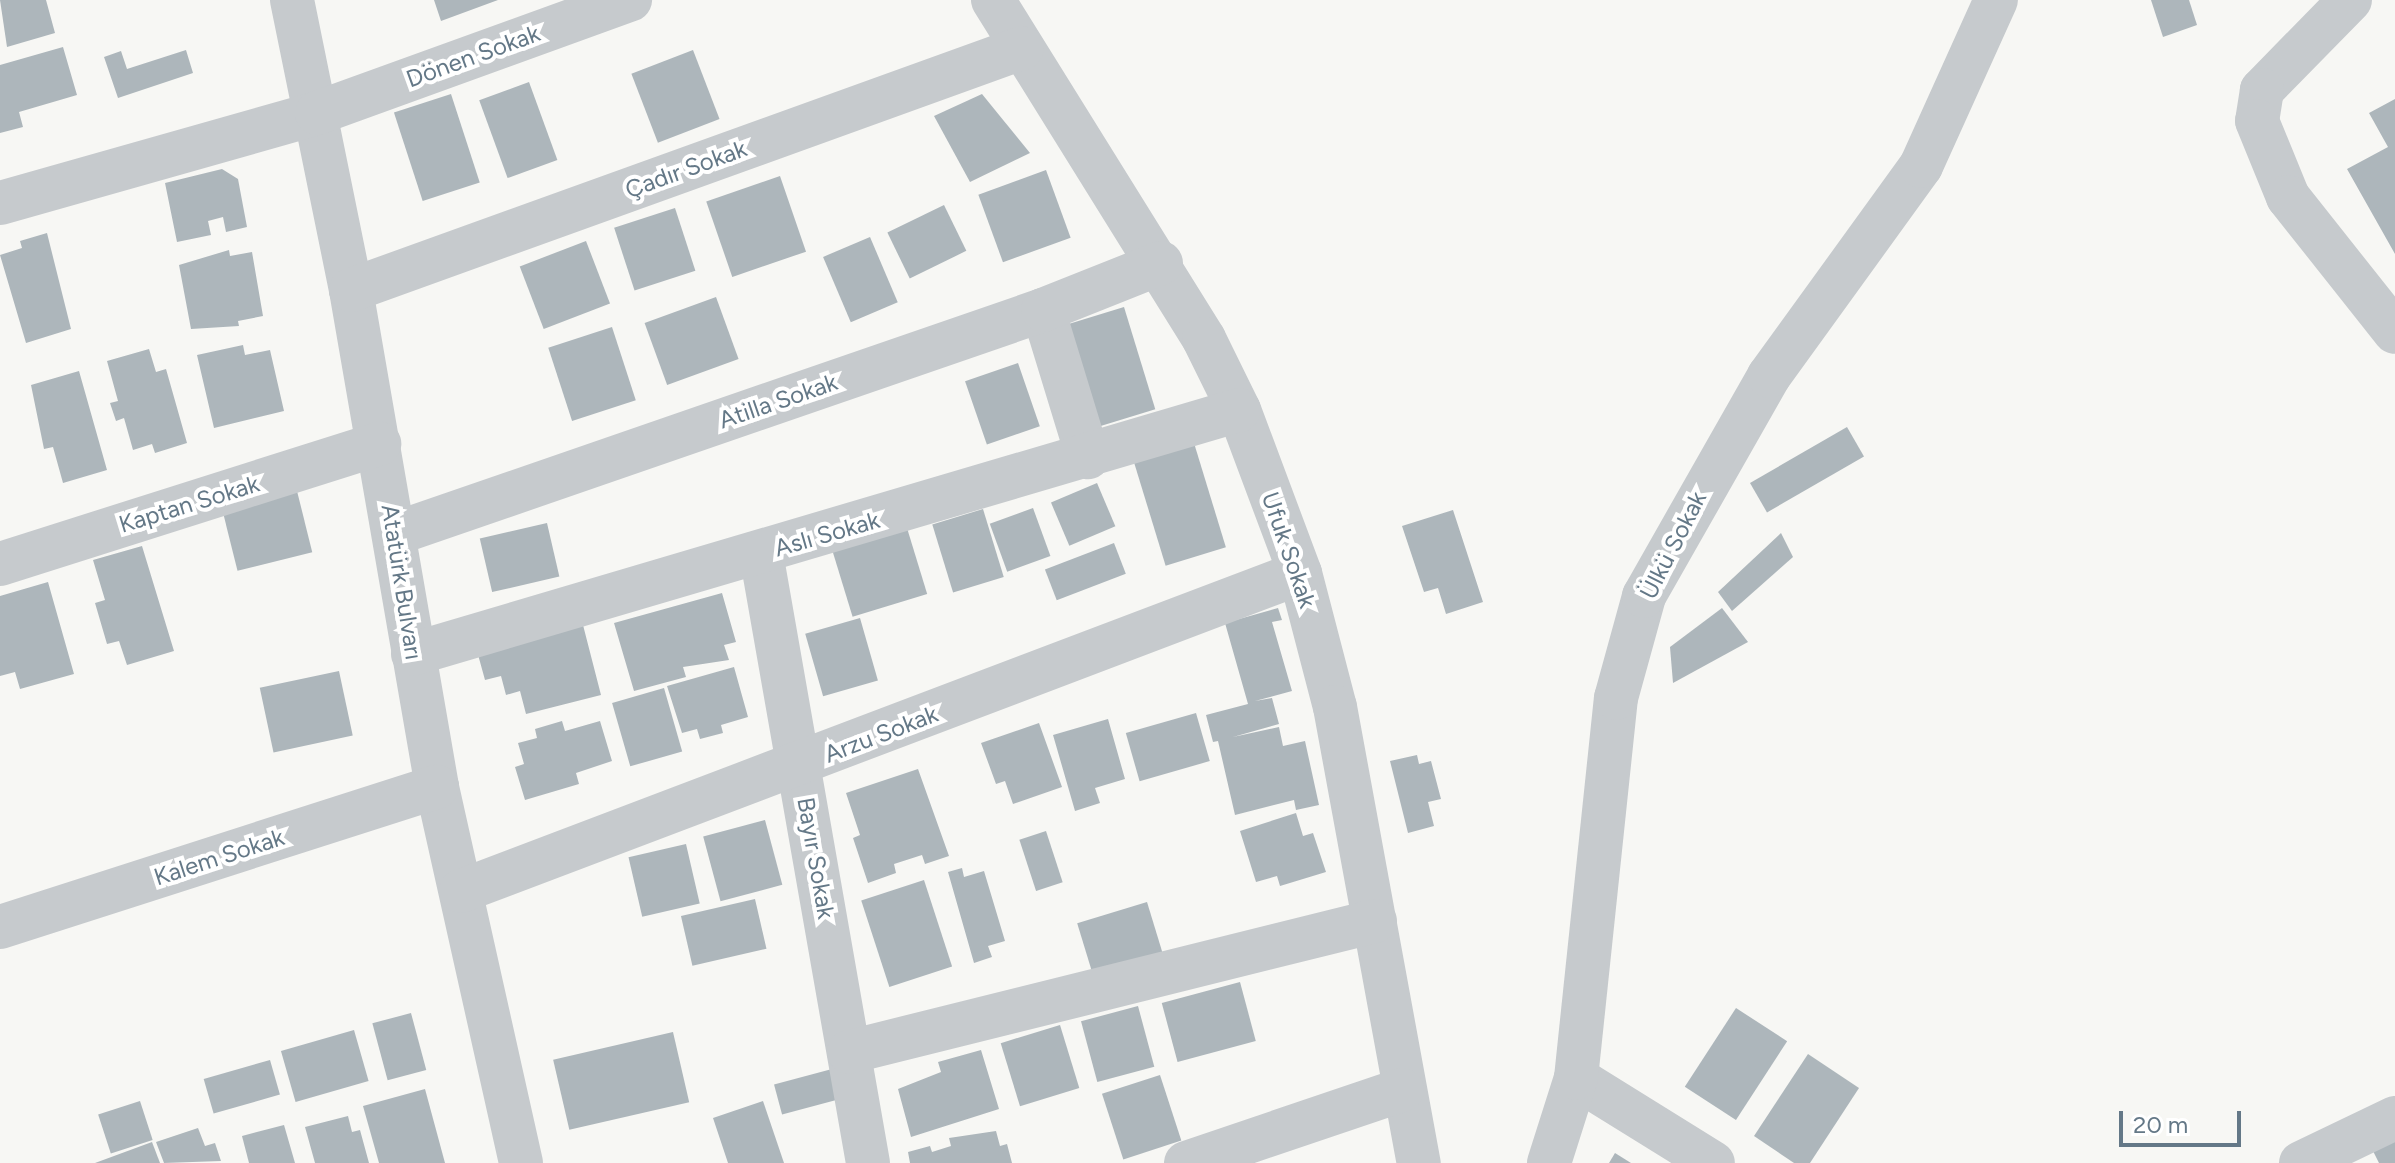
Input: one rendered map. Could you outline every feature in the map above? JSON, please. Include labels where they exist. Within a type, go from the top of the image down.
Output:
[{"type":"street","name":"Atatürk Bulvarı","points":[[292,0],[351,290],[437,787],[521,1163]]},
{"type":"street","name":"Dönen Sokak","points":[[0,203],[317,113],[630,0]]},
{"type":"street","name":"Ufuk Sokak","points":[[993,0],[1161,263],[1239,410],[1300,573],[1335,707],[1375,921],[1402,1090],[1419,1163]]},
{"type":"street","name":"Ülkü Sokak","points":[[1549,1163],[1576,1078],[1616,698],[1644,596],[1769,376],[1921,166],[1996,0]]},
{"type":"street","points":[[2350,0],[2262,90],[2257,121],[2288,197],[2395,332]]},
{"type":"street","name":"Çadır Sokak","points":[[351,290],[1022,48]]},
{"type":"street","name":"Atilla Sokak","points":[[394,534],[1043,310],[1161,263]]},
{"type":"street","points":[[1043,310],[1088,457]]},
{"type":"street","name":"Aslı Sokak","points":[[413,654],[1239,410]]},
{"type":"street","name":"Kaptan Sokak","points":[[0,564],[379,444]]},
{"type":"street","name":"Bayır Sokak","points":[[761,553],[868,1163]]},
{"type":"street","name":"Arzu Sokak","points":[[461,891],[1300,573]]},
{"type":"street","name":"Kalem Sokak","points":[[0,927],[437,787]]},
{"type":"street","points":[[849,1052],[1375,921]]},
{"type":"street","points":[[1576,1078],[1713,1163]]},
{"type":"street","points":[[1186,1163],[1402,1090]]},
{"type":"street","points":[[2301,1163],[2395,1118]]},
{"type":"building","points":[[0,0],[46,0],[55,33],[7,47]]},
{"type":"building","points":[[434,0],[498,0],[441,21]]},
{"type":"building","points":[[2151,0],[2189,0],[2197,25],[2163,37]]},
{"type":"building","points":[[63,47],[77,95],[19,112],[23,127],[0,133],[0,65]]},
{"type":"building","points":[[186,50],[193,73],[118,98],[104,57],[121,51],[127,69]]},
{"type":"building","points":[[693,50],[720,119],[658,143],[631,74]]},
{"type":"building","points":[[529,82],[557,160],[508,178],[479,100]]},
{"type":"building","points":[[451,94],[480,182],[423,201],[394,113]]},
{"type":"building","points":[[982,94],[1030,153],[970,182],[934,116]]},
{"type":"building","points":[[2395,99],[2395,254],[2347,169],[2388,147],[2369,113]]},
{"type":"building","points":[[222,169],[238,179],[247,227],[226,232],[223,217],[208,221],[211,235],[177,242],[165,183]]},
{"type":"building","points":[[1046,170],[1071,238],[1003,262],[978,195]]},
{"type":"building","points":[[780,176],[806,252],[732,277],[706,201]]},
{"type":"building","points":[[944,205],[966,251],[910,278],[887,233]]},
{"type":"building","points":[[675,208],[695,271],[635,291],[614,228]]},
{"type":"building","points":[[47,233],[71,329],[26,343],[0,255],[22,248],[20,241]]},
{"type":"building","points":[[870,237],[898,302],[851,322],[823,257]]},
{"type":"building","points":[[586,241],[610,304],[544,329],[520,266]]},
{"type":"building","points":[[229,250],[230,256],[252,252],[263,316],[238,321],[239,326],[191,329],[179,265]]},
{"type":"building","points":[[716,297],[739,359],[667,385],[645,323]]},
{"type":"building","points":[[1124,307],[1155,409],[1089,429],[1058,327]]},
{"type":"building","points":[[612,327],[636,400],[572,421],[548,348]]},
{"type":"building","points":[[243,345],[245,355],[270,350],[284,411],[214,428],[197,355]]},
{"type":"building","points":[[149,349],[156,372],[166,369],[187,443],[155,453],[152,444],[133,450],[124,418],[116,421],[110,403],[118,401],[107,361]]},
{"type":"building","points":[[1018,363],[1040,426],[987,445],[965,381]]},
{"type":"building","points":[[79,371],[107,470],[63,483],[53,447],[44,449],[31,385]]},
{"type":"building","points":[[1847,427],[1864,456],[1767,512],[1750,483]]},
{"type":"building","points":[[1194,443],[1226,547],[1166,566],[1134,461]]},
{"type":"building","points":[[1097,483],[1115,526],[1069,546],[1051,503]]},
{"type":"building","points":[[297,491],[312,552],[238,571],[222,510]]},
{"type":"building","points":[[1033,508],[1050,556],[1007,572],[990,524]]},
{"type":"building","points":[[983,509],[1004,577],[953,592],[932,524]]},
{"type":"building","points":[[1453,510],[1483,602],[1446,614],[1438,588],[1424,592],[1402,526]]},
{"type":"building","points":[[547,523],[559,577],[492,592],[480,539]]},
{"type":"building","points":[[907,528],[927,594],[853,617],[832,551]]},
{"type":"building","points":[[1781,533],[1793,557],[1732,611],[1718,592]]},
{"type":"building","points":[[1114,543],[1126,574],[1057,600],[1045,570]]},
{"type":"building","points":[[142,546],[174,651],[127,665],[119,641],[107,644],[95,603],[105,600],[93,560]]},
{"type":"building","points":[[48,582],[74,674],[20,689],[15,672],[0,676],[0,596]]},
{"type":"building","points":[[722,593],[736,642],[724,645],[729,660],[683,667],[686,677],[634,691],[614,623]]},
{"type":"building","points":[[1278,608],[1282,620],[1272,622],[1292,691],[1255,701],[1272,698],[1279,724],[1233,737],[1279,727],[1283,746],[1305,741],[1319,805],[1296,810],[1294,800],[1235,815],[1218,741],[1213,742],[1206,715],[1248,704],[1225,623]]},
{"type":"building","points":[[1722,608],[1748,642],[1673,683],[1670,647]]},
{"type":"building","points":[[860,618],[878,680],[823,696],[805,634]]},
{"type":"building","points":[[583,625],[601,695],[526,714],[520,691],[506,695],[501,676],[485,680],[477,651]]},
{"type":"building","points":[[734,667],[748,717],[721,725],[723,733],[700,739],[697,729],[682,733],[667,686]]},
{"type":"building","points":[[339,671],[353,736],[273,752],[260,688]]},
{"type":"building","points":[[664,688],[682,751],[630,766],[612,703]]},
{"type":"building","points":[[1196,713],[1210,761],[1140,781],[1126,733]]},
{"type":"building","points":[[1108,719],[1125,779],[1095,788],[1100,803],[1075,811],[1053,735]]},
{"type":"building","points":[[562,721],[565,731],[600,721],[612,761],[576,773],[579,784],[525,800],[515,767],[524,764],[518,743],[537,738],[535,729]]},
{"type":"building","points":[[1039,723],[1062,787],[1013,804],[1005,781],[996,784],[981,743]]},
{"type":"building","points":[[1417,755],[1419,764],[1431,761],[1441,799],[1428,802],[1434,826],[1408,833],[1390,761]]},
{"type":"building","points":[[918,769],[949,856],[925,864],[922,855],[894,864],[896,873],[868,883],[853,838],[860,835],[846,793]]},
{"type":"building","points":[[1296,813],[1303,836],[1313,833],[1326,872],[1280,886],[1277,876],[1256,882],[1240,831]]},
{"type":"building","points":[[765,820],[782,885],[721,901],[703,837]]},
{"type":"building","points":[[1046,831],[1063,882],[1036,891],[1019,840]]},
{"type":"building","points":[[686,844],[700,903],[642,917],[629,857]]},
{"type":"building","points":[[962,868],[964,877],[984,871],[1005,941],[988,946],[992,957],[974,963],[948,872]]},
{"type":"building","points":[[924,880],[952,967],[889,987],[861,900]]},
{"type":"building","points":[[755,899],[766,949],[692,966],[681,916]]},
{"type":"building","points":[[1147,902],[1162,953],[1093,974],[1077,923]]},
{"type":"building","points":[[1240,982],[1256,1041],[1178,1062],[1162,1003]]},
{"type":"building","points":[[1138,1006],[1154,1067],[1097,1082],[1081,1021]]},
{"type":"building","points":[[1736,1008],[1787,1041],[1736,1120],[1685,1087]]},
{"type":"building","points":[[411,1013],[426,1070],[388,1080],[372,1023]]},
{"type":"building","points":[[1060,1025],[1079,1088],[1020,1106],[1001,1043]]},
{"type":"building","points":[[354,1030],[369,1081],[296,1102],[281,1051]]},
{"type":"building","points":[[673,1032],[689,1102],[569,1130],[553,1060]]},
{"type":"building","points":[[981,1050],[999,1109],[911,1137],[898,1089],[941,1072],[938,1062]]},
{"type":"building","points":[[1808,1054],[1859,1088],[1810,1163],[1794,1163],[1754,1136]]},
{"type":"building","points":[[270,1060],[280,1095],[214,1114],[204,1079]]},
{"type":"building","points":[[832,1069],[840,1099],[782,1114],[774,1085]]},
{"type":"building","points":[[1160,1075],[1181,1141],[1123,1159],[1102,1094]]},
{"type":"building","points":[[425,1089],[445,1163],[379,1163],[363,1106]]},
{"type":"building","points":[[140,1101],[153,1140],[111,1154],[98,1115]]},
{"type":"building","points":[[763,1101],[784,1163],[728,1163],[713,1118]]},
{"type":"building","points":[[348,1116],[352,1132],[360,1130],[369,1163],[315,1163],[305,1127]]},
{"type":"building","points":[[284,1125],[295,1163],[249,1163],[242,1136]]},
{"type":"building","points":[[198,1128],[205,1146],[215,1143],[221,1161],[164,1163],[156,1142]]},
{"type":"building","points":[[996,1131],[1000,1146],[1007,1144],[1012,1163],[910,1163],[908,1152],[930,1146],[932,1152],[951,1146],[949,1138]]},
{"type":"building","points":[[2395,1133],[2395,1163],[2379,1163],[2370,1145]]},
{"type":"building","points":[[152,1142],[160,1163],[95,1163]]},
{"type":"building","points":[[1615,1153],[1631,1163],[1609,1163]]}]
